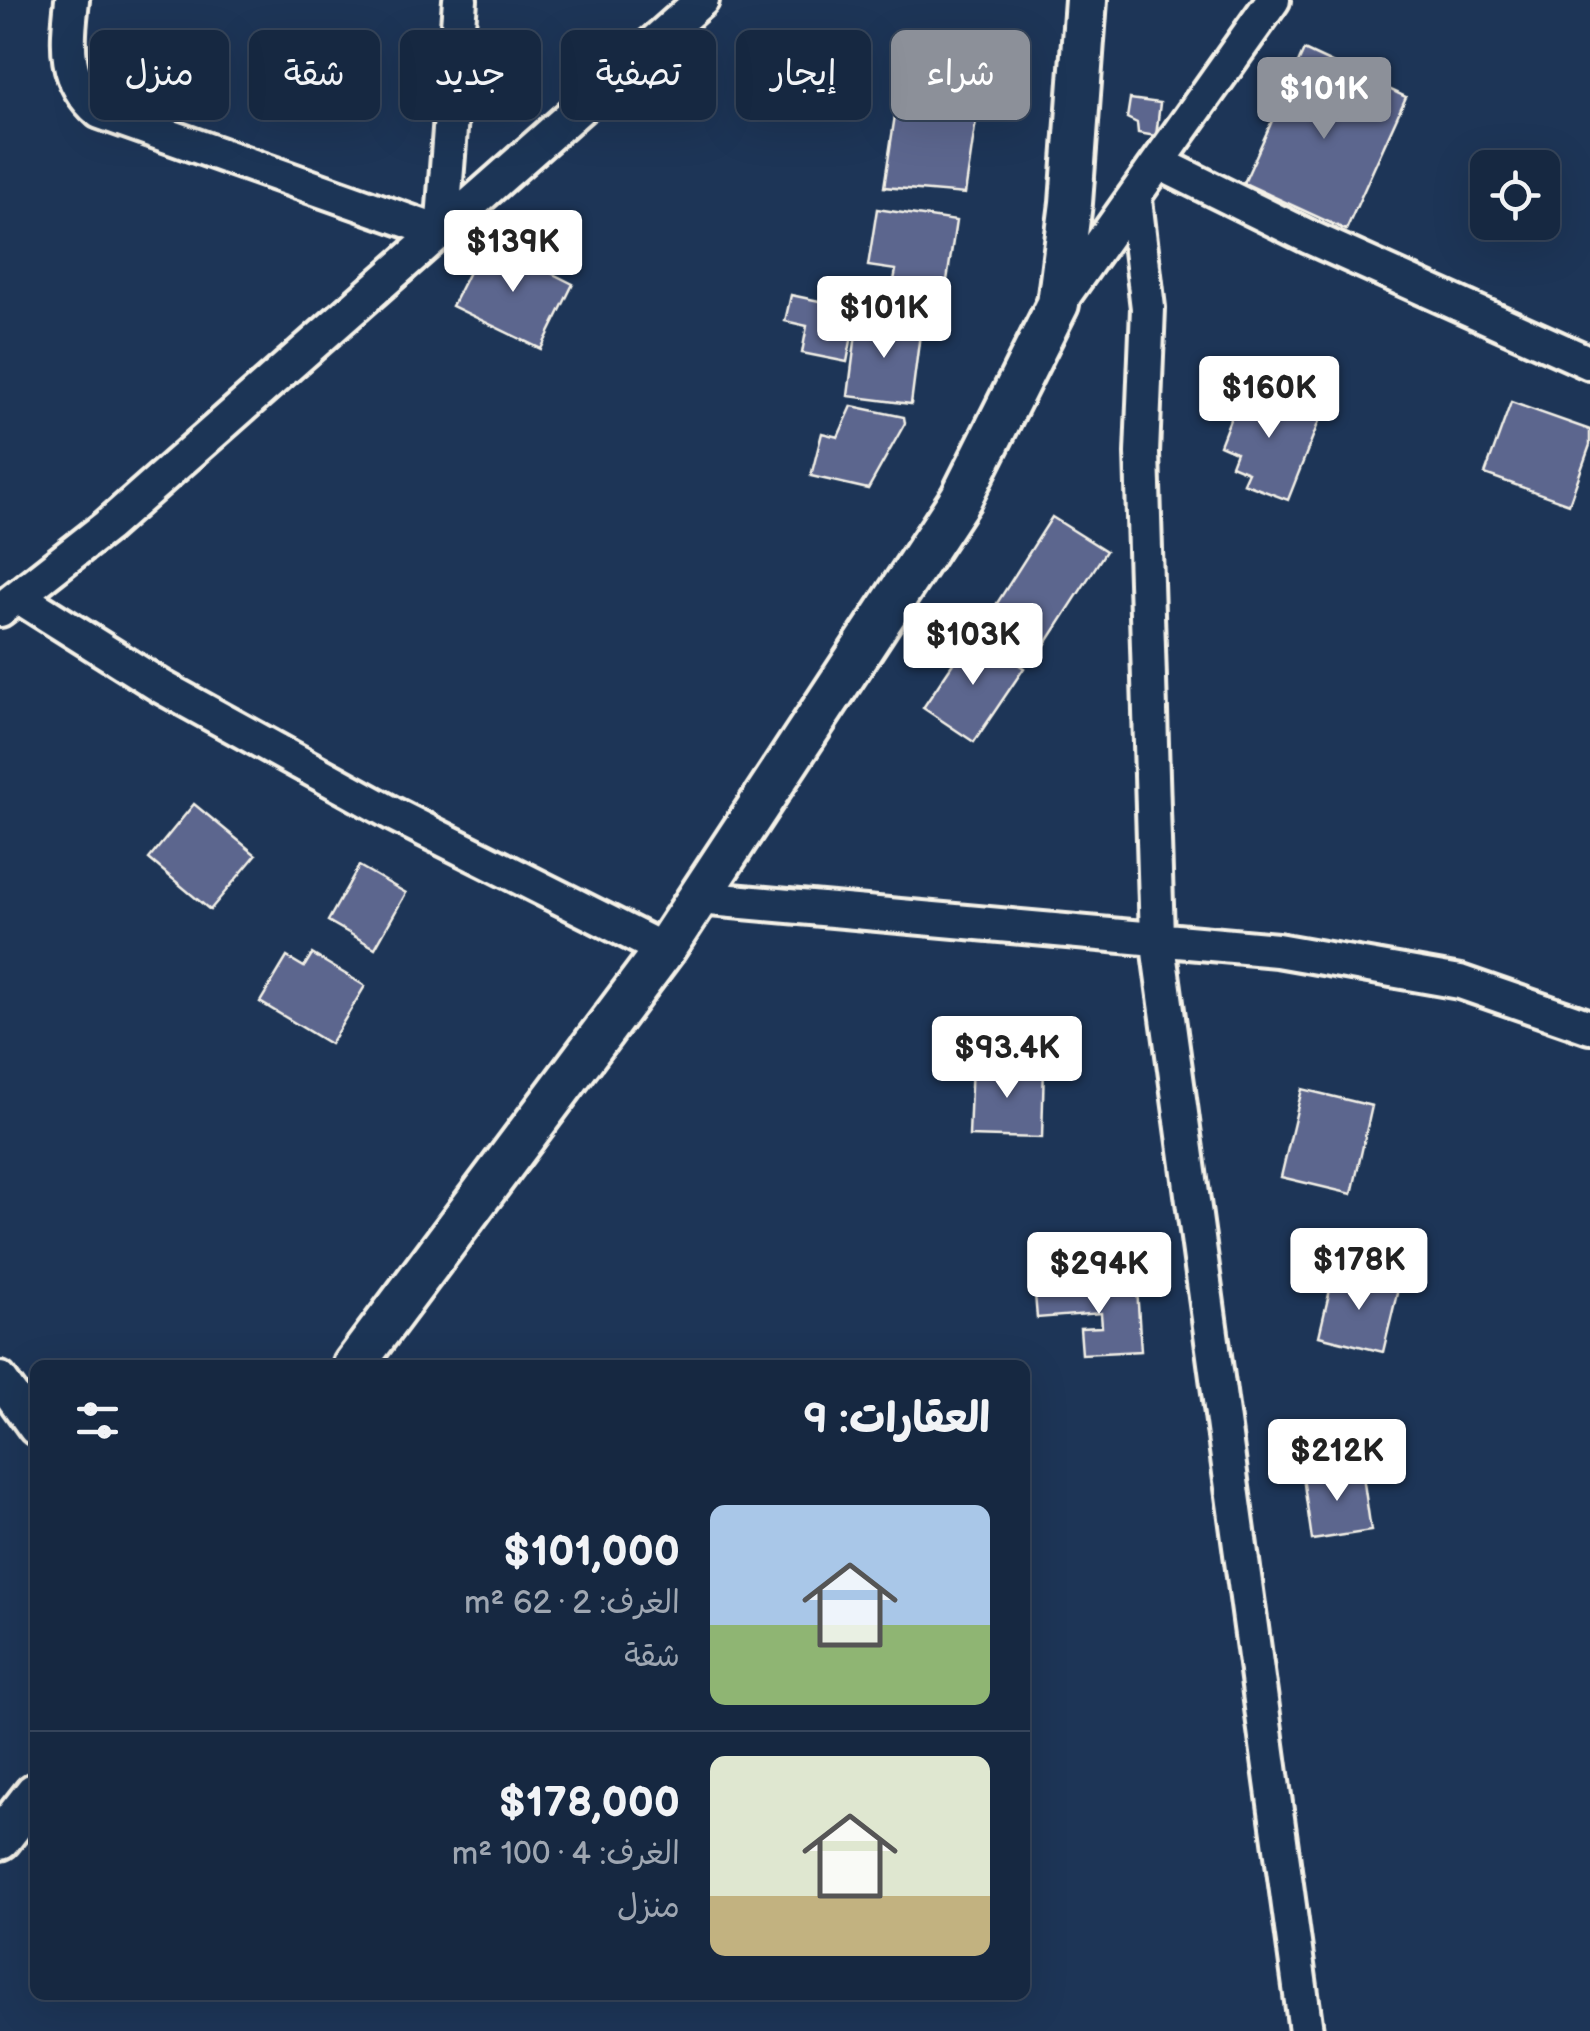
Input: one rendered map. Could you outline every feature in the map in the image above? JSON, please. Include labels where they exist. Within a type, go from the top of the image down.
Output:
[{"type":"street","points":[[72,0],[68,63],[84,99],[100,112],[442,233]]},
{"type":"street","points":[[442,233],[460,0]]},
{"type":"street","points":[[664,950],[360,796],[10,604],[442,233],[702,0]]},
{"type":"street","points":[[1058,304],[1071,203],[1086,0]]},
{"type":"street","points":[[358,1360],[664,950],[961,498],[1058,304],[1274,0]]},
{"type":"street","points":[[1161,164],[1310,237],[1590,363]]},
{"type":"street","points":[[1135,200],[1148,308],[1142,453],[1157,937],[1306,2031]]},
{"type":"street","points":[[699,898],[1157,937],[1402,968],[1460,982],[1590,1028]]},
{"type":"street","points":[[0,1380],[30,1421]]},
{"type":"street","points":[[0,1839],[30,1800]]},
{"type":"building","points":[[1304,50],[1334,64],[1330,74],[1371,93],[1376,83],[1406,97],[1346,230],[1244,183]]},
{"type":"building","points":[[1130,99],[1160,103],[1156,136],[1138,133],[1137,123],[1127,118]]},
{"type":"building","points":[[894,120],[976,120],[965,194],[884,187]]},
{"type":"building","points":[[877,209],[956,221],[945,294],[893,286],[896,270],[868,266]]},
{"type":"building","points":[[485,240],[573,284],[541,349],[452,306]]},
{"type":"building","points":[[791,295],[857,309],[847,362],[802,353],[807,326],[785,321]]},
{"type":"building","points":[[858,318],[921,326],[911,404],[848,396]]},
{"type":"building","points":[[1243,386],[1321,416],[1288,500],[1243,483],[1248,472],[1231,465],[1236,452],[1220,445]]},
{"type":"building","points":[[1511,402],[1590,430],[1590,445],[1569,504],[1485,474]]},
{"type":"building","points":[[852,406],[904,417],[905,423],[868,489],[811,476],[822,433],[838,437]]},
{"type":"building","points":[[1052,517],[1106,551],[1045,645],[992,611]]},
{"type":"building","points":[[972,635],[1024,668],[974,742],[923,708]]},
{"type":"building","points":[[194,804],[256,855],[210,910],[149,859]]},
{"type":"building","points":[[359,866],[406,893],[375,948],[328,921]]},
{"type":"building","points":[[312,954],[365,986],[330,1044],[260,1002],[287,957],[304,967]]},
{"type":"building","points":[[972,1063],[1044,1065],[1042,1138],[969,1136]]},
{"type":"building","points":[[1302,1089],[1372,1106],[1352,1194],[1281,1177]]},
{"type":"building","points":[[1334,1273],[1398,1289],[1383,1352],[1319,1336]]},
{"type":"building","points":[[1137,1288],[1141,1351],[1082,1354],[1080,1328],[1102,1327],[1101,1313],[1037,1318],[1035,1294]]},
{"type":"building","points":[[1362,1469],[1371,1531],[1312,1540],[1303,1477]]}]
